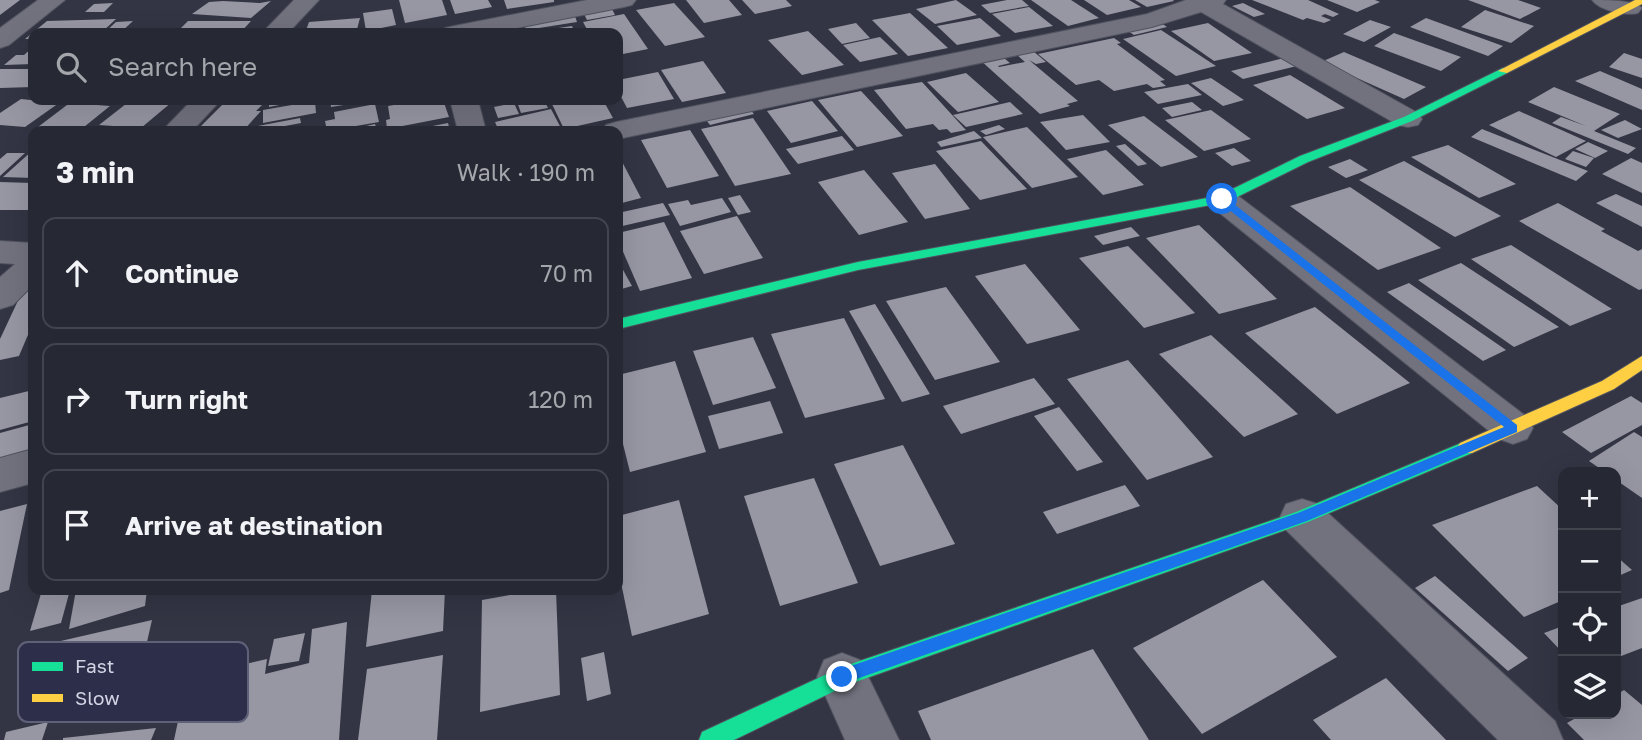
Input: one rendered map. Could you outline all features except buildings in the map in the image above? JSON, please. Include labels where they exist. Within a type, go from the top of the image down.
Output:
[{"type":"street","points":[[0,40],[53,0]]},
{"type":"street","points":[[279,28],[307,0]]},
{"type":"street","points":[[480,28],[624,0]]},
{"type":"street","points":[[1604,0],[1636,4]]},
{"type":"street","points":[[623,130],[1139,23],[1205,1],[1408,119]]},
{"type":"street","points":[[623,323],[858,266],[1222,199],[1304,159],[1408,119],[1563,38],[1636,4]]},
{"type":"street","points":[[181,126],[202,105]]},
{"type":"street","points":[[465,105],[471,126]]},
{"type":"street","points":[[1222,199],[1513,428]]},
{"type":"street","points":[[0,251],[28,254]]},
{"type":"street","points":[[0,297],[28,271]]},
{"type":"street","points":[[710,740],[842,677],[1303,517],[1513,428],[1608,384],[1642,362]]},
{"type":"street","points":[[0,475],[28,467]]},
{"type":"street","points":[[1303,517],[1536,740]]},
{"type":"street","points":[[842,677],[872,740]]},
{"type":"traffic: fast","points":[[623,323],[858,266],[1222,199],[1304,159],[1408,119],[1503,71]]},
{"type":"traffic: fast","points":[[710,740],[842,677],[1302,517],[1466,448]]},
{"type":"traffic: slow","points":[[1503,71],[1642,0]]},
{"type":"traffic: slow","points":[[1466,448],[1608,385],[1642,362]]},
{"type":"route","points":[[842,677],[1303,517],[1513,428],[1222,199]]}]
